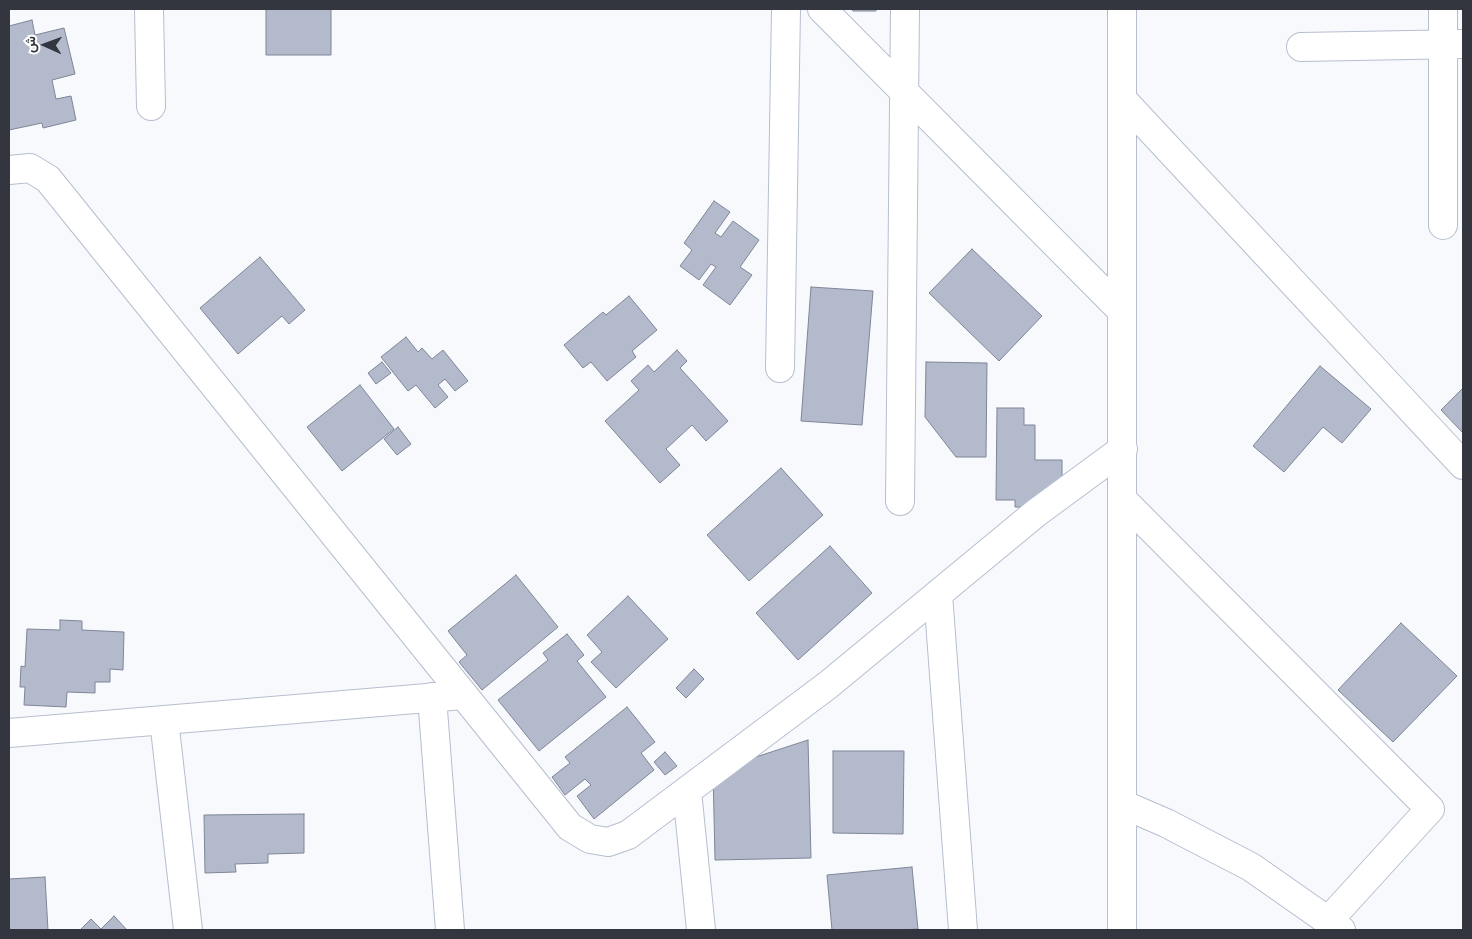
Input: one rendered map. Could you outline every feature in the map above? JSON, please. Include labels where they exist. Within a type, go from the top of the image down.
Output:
[{"type":"street","points":[[149,9],[151,106]]},
{"type":"street","points":[[780,368],[786,9]]},
{"type":"street","points":[[822,9],[1122,311]]},
{"type":"street","points":[[900,501],[905,9]]},
{"type":"street","points":[[1122,9],[1122,930]]},
{"type":"street","points":[[1443,9],[1453,44],[1443,225]]},
{"type":"street","points":[[1301,47],[1453,44]]},
{"type":"street","points":[[1122,99],[1463,465]]},
{"type":"street","points":[[9,170],[30,168],[48,179],[570,827],[590,839],[608,842],[628,835],[828,685],[1036,513],[1123,449]]},
{"type":"street","points":[[1122,499],[1430,808],[1334,926],[1251,868],[1166,823],[1122,804]]},
{"type":"street","points":[[938,594],[963,930]]},
{"type":"street","points":[[9,733],[463,694]]},
{"type":"street","points":[[432,697],[450,930]]},
{"type":"street","points":[[164,720],[188,930]]},
{"type":"street","points":[[687,791],[701,930]]},
{"type":"building","points":[[266,9],[331,9],[331,55],[266,55]]},
{"type":"building","points":[[851,9],[876,9],[876,11],[853,11]]},
{"type":"building","points":[[32,20],[35,35],[64,28],[75,74],[52,80],[56,99],[71,96],[76,120],[43,128],[42,123],[9,130],[9,26]]},
{"type":"building","points":[[714,201],[730,212],[715,233],[721,237],[733,221],[759,240],[740,267],[752,275],[730,305],[703,285],[716,267],[711,264],[699,280],[680,266],[692,250],[684,243]]},
{"type":"building","points":[[972,249],[1042,316],[999,361],[929,293]]},
{"type":"building","points":[[260,257],[305,310],[289,324],[282,316],[238,354],[200,308]]},
{"type":"building","points":[[811,287],[873,291],[862,425],[801,421]]},
{"type":"building","points":[[629,296],[657,330],[632,351],[636,357],[607,381],[591,362],[583,368],[564,345],[603,312],[606,315]]},
{"type":"building","points":[[406,337],[418,352],[422,348],[432,359],[443,350],[468,381],[455,391],[445,379],[438,385],[448,397],[435,408],[416,385],[408,391],[381,357]]},
{"type":"building","points":[[677,350],[687,361],[680,368],[728,421],[706,441],[692,425],[666,449],[680,465],[660,483],[605,421],[639,390],[631,381],[648,365],[654,372]]},
{"type":"building","points":[[382,362],[391,373],[376,384],[368,373]]},
{"type":"building","points":[[926,362],[987,363],[986,457],[956,457],[925,417]]},
{"type":"building","points":[[1320,366],[1371,409],[1342,443],[1323,427],[1284,472],[1253,446]]},
{"type":"building","points":[[360,385],[394,429],[342,471],[307,427]]},
{"type":"building","points":[[1463,388],[1463,433],[1441,410]]},
{"type":"building","points":[[997,408],[1024,408],[1024,425],[1035,425],[1035,460],[1062,460],[1062,508],[1015,507],[1015,500],[996,500]]},
{"type":"building","points":[[398,427],[411,444],[397,455],[384,439]]},
{"type":"building","points":[[781,468],[823,515],[749,581],[707,535]]},
{"type":"building","points":[[830,546],[872,593],[798,660],[756,613]]},
{"type":"building","points":[[516,575],[558,627],[482,690],[459,662],[467,655],[448,631]]},
{"type":"building","points":[[628,596],[668,639],[616,688],[591,662],[602,652],[587,635]]},
{"type":"building","points":[[60,620],[82,621],[82,630],[124,632],[123,670],[110,669],[110,682],[95,682],[95,693],[67,692],[66,707],[24,705],[25,687],[20,687],[21,666],[25,667],[27,629],[60,630]]},
{"type":"building","points":[[1401,623],[1457,676],[1393,742],[1338,690]]},
{"type":"building","points":[[567,634],[584,655],[577,661],[606,697],[539,751],[498,700],[548,660],[543,653]]},
{"type":"building","points":[[694,669],[704,679],[686,698],[676,688]]},
{"type":"building","points":[[627,707],[655,742],[641,753],[654,770],[594,819],[577,796],[591,785],[585,779],[565,795],[552,777],[570,763],[565,757]]},
{"type":"building","points":[[808,740],[811,858],[715,860],[713,771]]},
{"type":"building","points":[[833,751],[904,751],[903,834],[833,833]]},
{"type":"building","points":[[665,752],[677,766],[665,775],[654,762]]},
{"type":"building","points":[[304,814],[304,853],[268,854],[268,863],[235,864],[236,872],[205,873],[204,815]]},
{"type":"building","points":[[912,867],[918,929],[832,930],[827,875]]},
{"type":"building","points":[[45,877],[48,930],[9,930],[9,879]]},
{"type":"building","points":[[114,916],[127,930],[80,930],[91,919],[101,929]]}]
